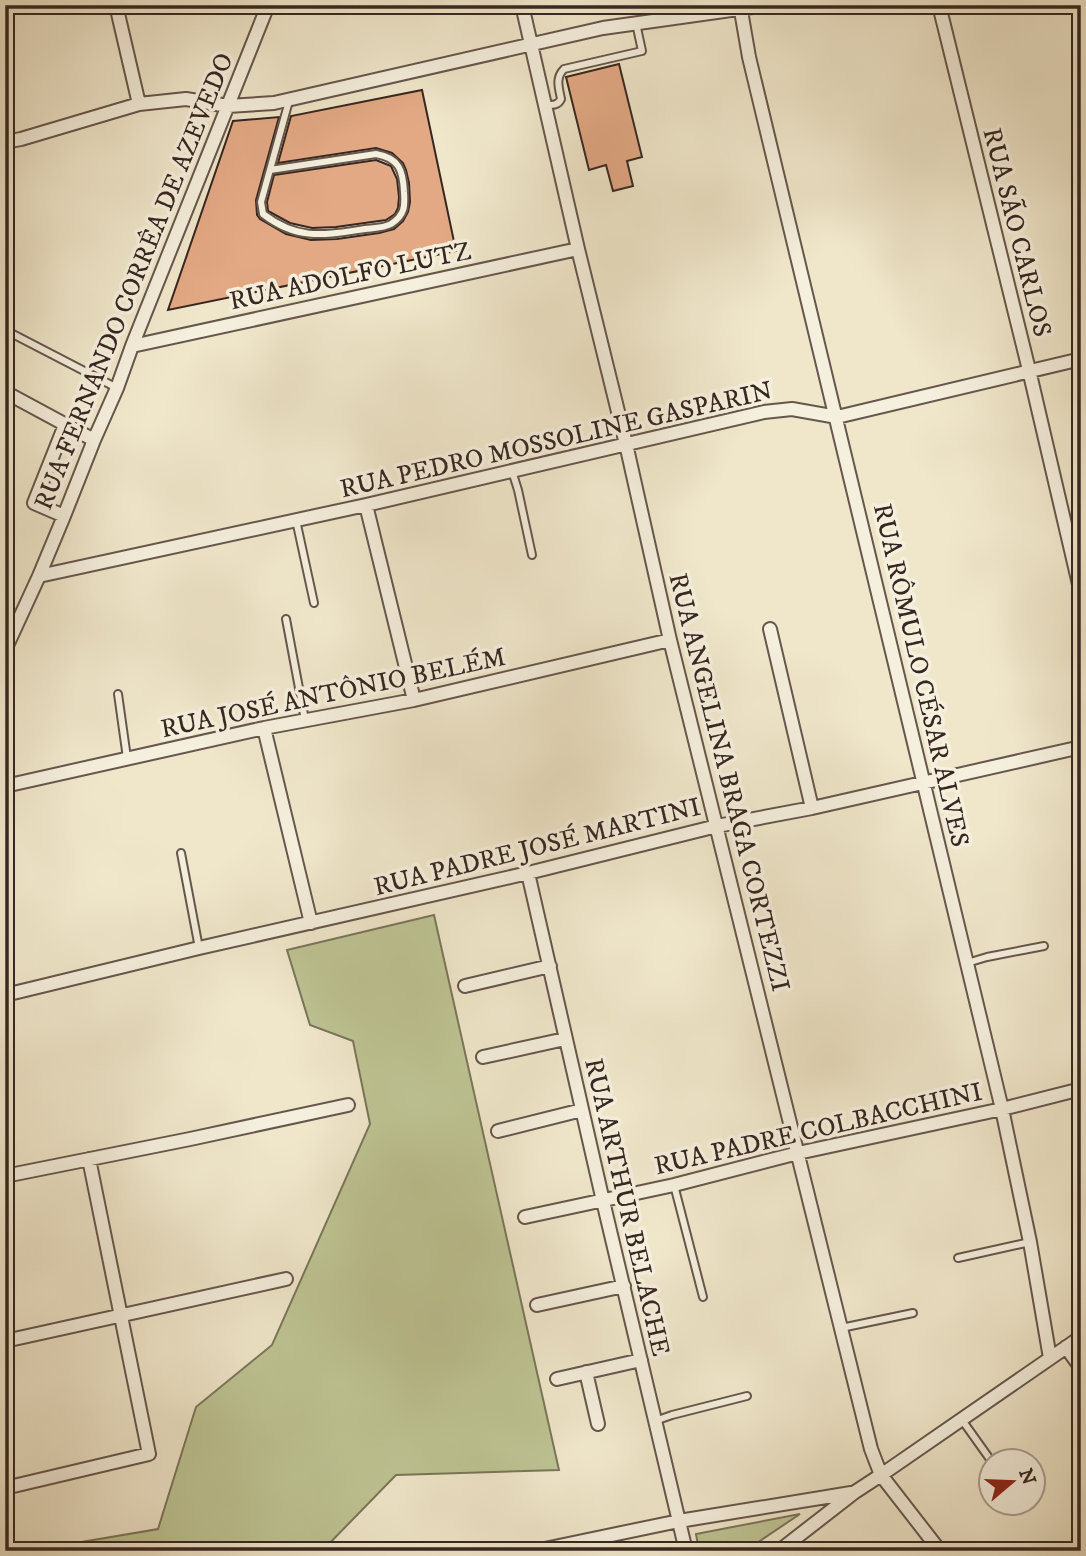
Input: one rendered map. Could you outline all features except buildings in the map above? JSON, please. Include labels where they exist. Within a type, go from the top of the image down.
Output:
[{"type":"street","points":[[116,5],[139,104]]},
{"type":"street","name":"RUA FERNANDO CORRÊA DE AZEVEDO","points":[[5,650],[65,516],[268,5]]},
{"type":"street","name":"RUA ANGELINA BRAGA CORTEZZI","points":[[522,5],[670,640],[872,1449],[881,1475],[940,1551]]},
{"type":"street","points":[[5,142],[139,104],[186,99],[228,106],[274,103],[603,28],[767,5]]},
{"type":"street","name":"RUA SÃO CARLOS","points":[[939,5],[1081,593]]},
{"type":"street","name":"RUA RÔMULO CÉSAR ALVES","points":[[741,7],[749,57],[1002,1109],[1030,1242],[1050,1358]]},
{"type":"street","name":"RUA ADOLFO LUTZ","points":[[132,346],[578,249]]},
{"type":"street","name":"RUA PEDRO MOSSOLINE GASPARIN","points":[[40,576],[366,505],[773,411],[792,409],[837,417],[1081,359]]},
{"type":"street","points":[[5,392],[94,440]]},
{"type":"street","points":[[65,425],[34,503],[65,516]]},
{"type":"street","points":[[366,505],[414,700]]},
{"type":"street","points":[[771,629],[811,808]]},
{"type":"street","name":"RUA JOSÉ ANTÔNIO BELÉM","points":[[5,786],[264,729],[414,700],[670,640]]},
{"type":"street","points":[[264,729],[311,923]]},
{"type":"street","name":"RUA PADRE JOSÉ MARTINI","points":[[5,995],[717,826],[924,784],[1081,747]]},
{"type":"street","name":"RUA ARTHUR BELACHE","points":[[528,873],[686,1551]]},
{"type":"street","points":[[465,986],[550,966]]},
{"type":"street","points":[[483,1057],[565,1039]]},
{"type":"street","name":"RUA PADRE COLBACCHINI","points":[[525,1217],[674,1185],[798,1153],[1081,1089]]},
{"type":"street","points":[[5,1175],[348,1105]]},
{"type":"street","points":[[498,1131],[582,1110]]},
{"type":"street","points":[[5,1488],[149,1454],[89,1159]]},
{"type":"street","points":[[5,1340],[286,1279]]},
{"type":"street","points":[[537,1305],[624,1286]]},
{"type":"street","points":[[779,1551],[855,1492],[1081,1336]]},
{"type":"street","points":[[1066,1347],[1081,1368]]},
{"type":"street","points":[[557,1379],[641,1360]]},
{"type":"street","points":[[586,1372],[598,1424]]},
{"type":"street","points":[[535,1551],[678,1521],[855,1492]]},
{"type":"lane","points":[[544,105],[560,102],[558,80],[564,69],[642,51],[636,23]]},
{"type":"lane","points":[[270,170],[376,154],[387,156],[398,165],[404,176],[405,208],[389,226],[322,235],[295,232],[263,214],[261,202],[289,100]]},
{"type":"lane","points":[[5,330],[117,388]]},
{"type":"lane","points":[[512,471],[532,555]]},
{"type":"lane","points":[[296,520],[314,603]]},
{"type":"lane","points":[[286,619],[305,721]]},
{"type":"lane","points":[[118,694],[127,759]]},
{"type":"lane","points":[[181,853],[199,948]]},
{"type":"lane","points":[[967,963],[1044,946]]},
{"type":"lane","points":[[674,1185],[703,1297]]},
{"type":"lane","points":[[958,1258],[1030,1242]]},
{"type":"lane","points":[[841,1328],[913,1313]]},
{"type":"lane","points":[[655,1422],[672,1415],[747,1396]]},
{"type":"lane","points":[[962,1419],[983,1448]]},
{"type":"green space","points":[[434,915],[559,1470],[396,1475],[322,1551],[28,1551],[158,1529],[196,1407],[272,1345],[370,1124],[353,1041],[310,1025],[287,950]]},
{"type":"green space","points":[[800,1514],[745,1551],[699,1551],[696,1534]]}]
